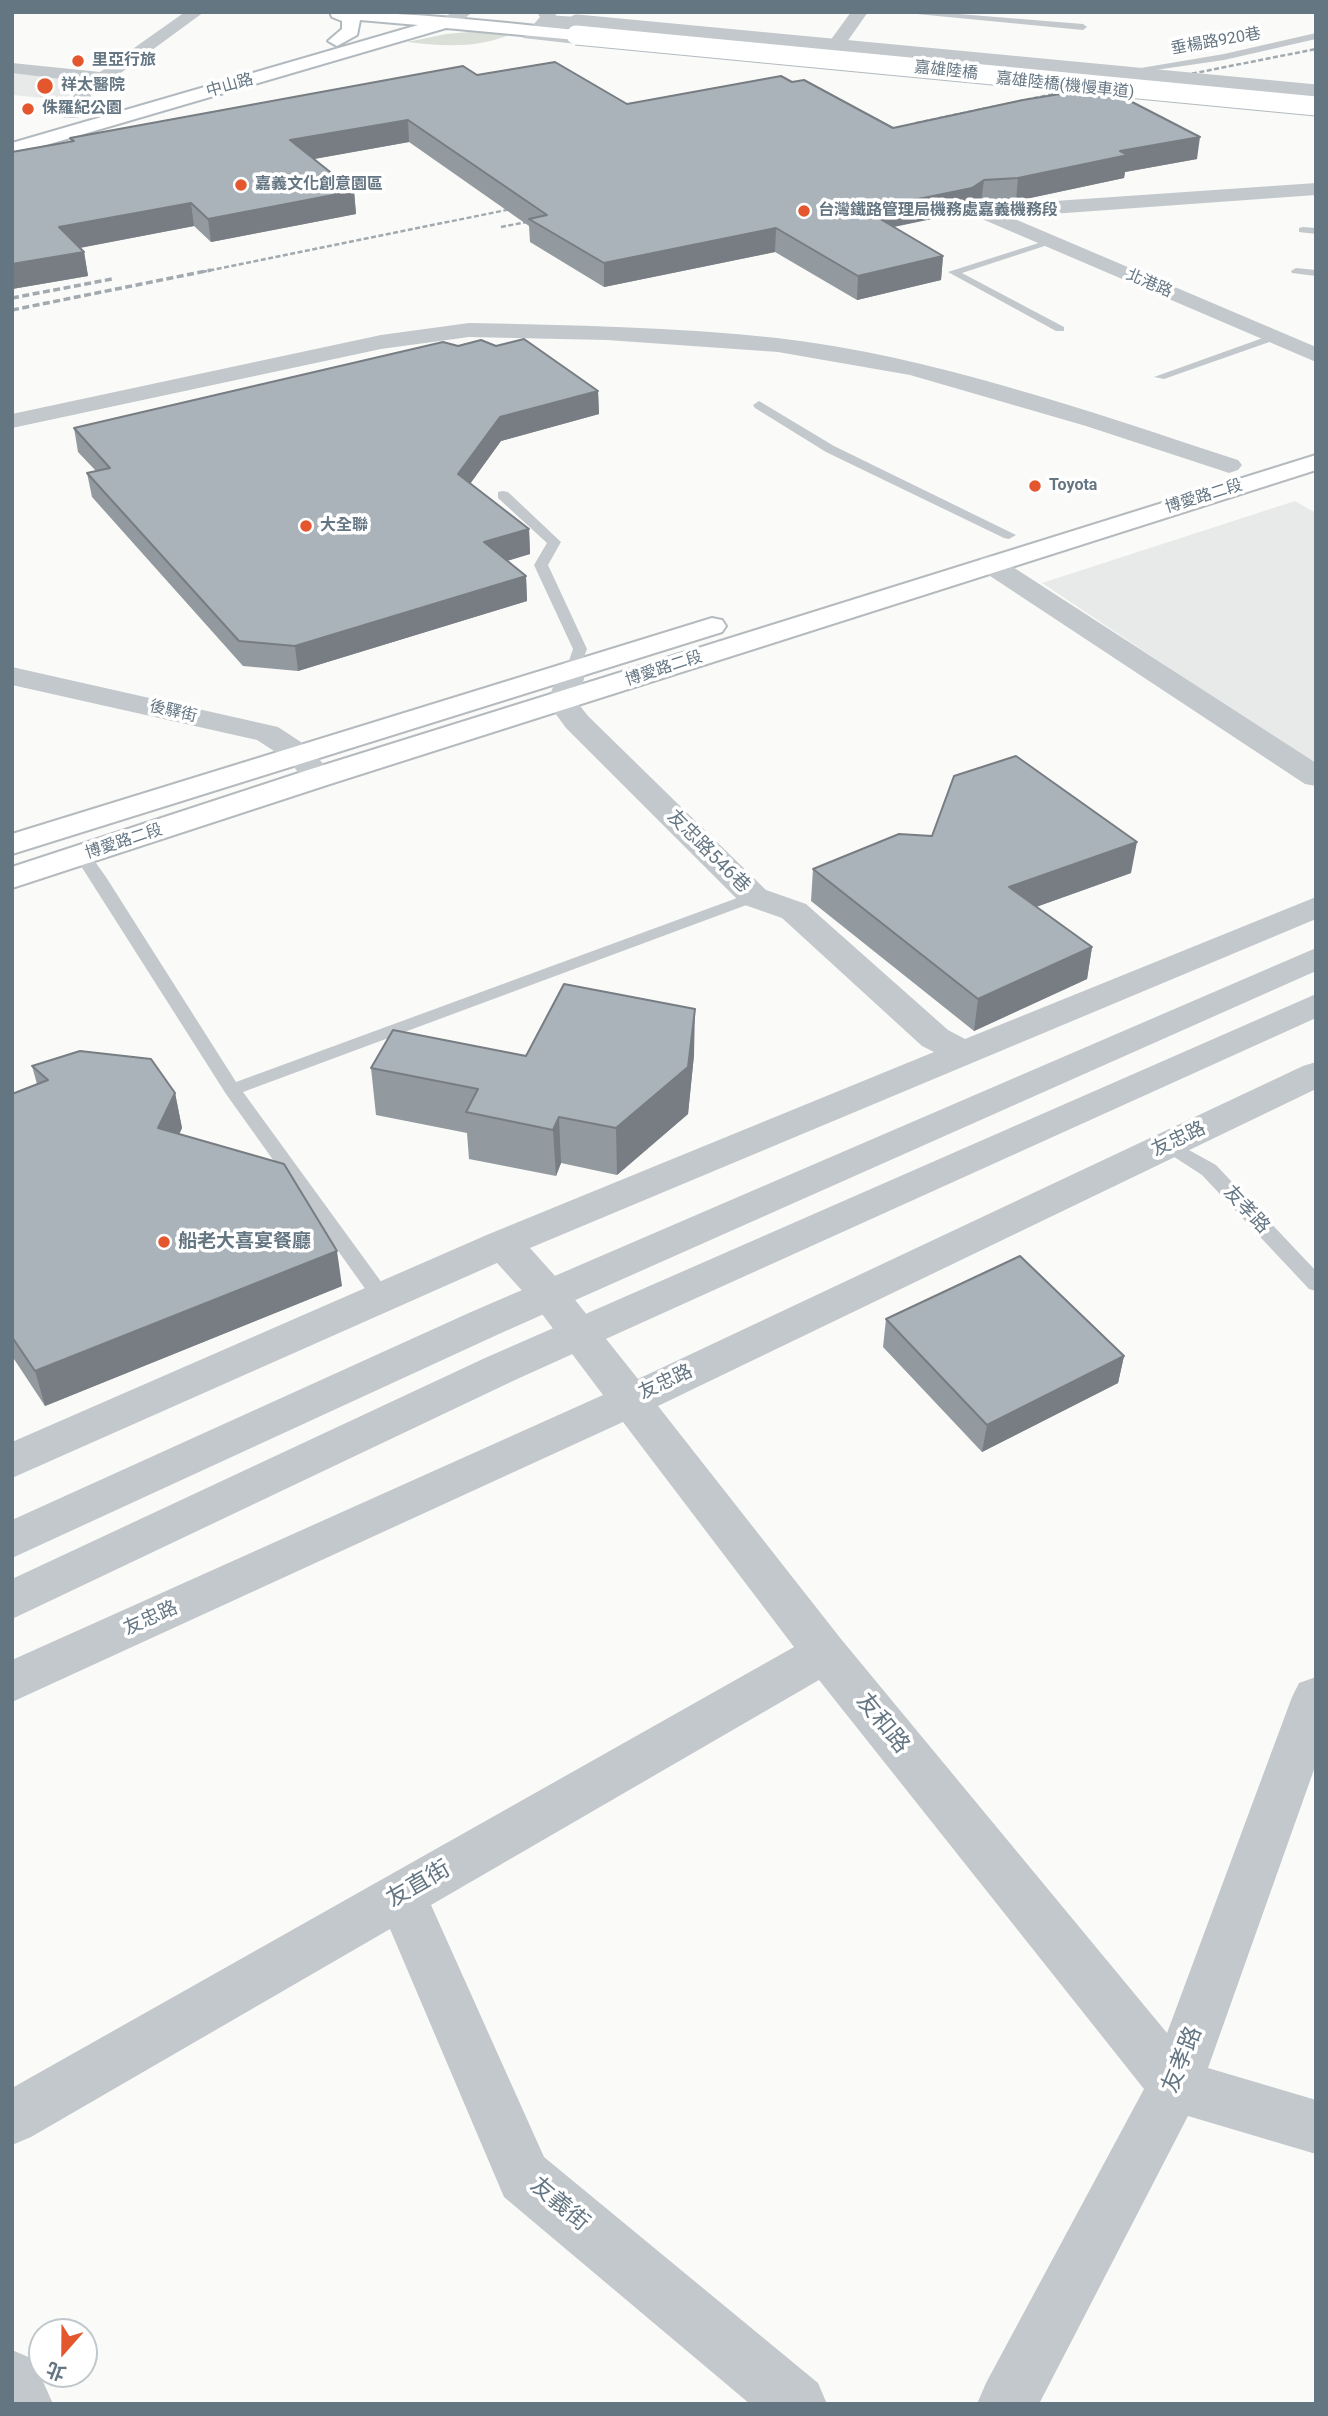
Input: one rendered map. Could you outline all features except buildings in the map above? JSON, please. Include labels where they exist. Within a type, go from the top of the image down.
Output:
[{"type":"main road","points":[[329,12],[425,15]]},
{"type":"main road","points":[[338,13],[356,12]]},
{"type":"main road","points":[[377,12],[539,24]]},
{"type":"main road","points":[[337,41],[351,31],[352,26],[351,19],[338,13]]},
{"type":"main road","name":"中山路","points":[[12,149],[79,120],[425,15]]},
{"type":"main road","name":"中山路","points":[[12,132],[79,120],[371,47],[458,17]]},
{"type":"main road","points":[[494,45],[539,24]]},
{"type":"main road","name":"嘉雄陸橋","points":[[575,31],[1316,97]]},
{"type":"main road","points":[[371,47],[412,51]]},
{"type":"main road","name":"博愛路二段","points":[[12,844],[1316,438]]},
{"type":"main road","name":"博愛路二段","points":[[12,878],[319,777],[1316,462]]},
{"type":"street","points":[[79,120],[85,91],[196,12]]},
{"type":"street","points":[[836,45],[860,12]]},
{"type":"street","name":"嘉雄陸橋(機慢車道)","points":[[539,24],[575,31],[1316,111]]},
{"type":"street","points":[[12,68],[104,78]]},
{"type":"street","name":"北港路","points":[[1316,189],[982,212],[1316,355]]},
{"type":"street","points":[[12,421],[381,342],[469,330],[607,333],[778,345],[913,369],[1095,421],[1229,465]]},
{"type":"street","points":[[990,564],[1316,777]]},
{"type":"street","points":[[562,702],[573,669]]},
{"type":"street","name":"後驛街","points":[[12,676],[267,733],[299,754],[319,777]]},
{"type":"street","name":"友忠路546巷","points":[[562,702],[577,722],[754,897],[794,911],[935,1038],[964,1053]]},
{"type":"street","points":[[12,1461],[503,1244],[1316,906]]},
{"type":"street","points":[[12,1540],[485,1323],[1316,958]]},
{"type":"street","points":[[12,1600],[487,1374],[1316,1004]]},
{"type":"street","name":"友忠路","points":[[12,1682],[630,1401],[1316,1074]]},
{"type":"street","name":"友和路","points":[[503,1244],[550,1296],[825,1653],[1175,2085]]},
{"type":"street","name":"友直街","points":[[12,2118],[825,1653]]},
{"type":"street","name":"友孝路","points":[[1007,2404],[1175,2085],[1316,1697]]},
{"type":"street","name":"友義街","points":[[401,1895],[524,2177],[797,2404]]},
{"type":"street","points":[[1175,2085],[1316,2127]]},
{"type":"street","points":[[12,2381],[23,2404]]},
{"type":"lane","points":[[900,12],[1086,23],[1075,37]]},
{"type":"lane","points":[[539,24],[836,45],[1121,72]]},
{"type":"lane","points":[[539,24],[1050,90],[1121,72]]},
{"type":"lane","name":"垂楊路920巷","points":[[1121,72],[1224,57],[1316,36]]},
{"type":"lane","points":[[1316,89],[1297,87],[1211,105],[1316,111]]},
{"type":"lane","points":[[1303,230],[1316,231]]},
{"type":"lane","points":[[1052,242],[953,272],[1060,329]]},
{"type":"lane","points":[[1296,271],[1316,273]]},
{"type":"lane","points":[[1160,377],[1274,337]]},
{"type":"lane","points":[[759,405],[830,449],[1009,535]]},
{"type":"lane","points":[[503,495],[554,542],[541,565],[580,649],[573,669]]},
{"type":"lane","points":[[82,856],[98,877],[232,1090],[383,1299]]},
{"type":"lane","points":[[232,1090],[754,897]]},
{"type":"lane","name":"友孝路","points":[[1169,1144],[1209,1170],[1316,1284]]},
{"type":"shaded area","points":[[446,34],[511,34],[473,44],[407,42]]},
{"type":"shaded area","name":"祥太醫院","points":[[12,70],[88,78],[64,100],[12,95]]},
{"type":"shaded area","points":[[1295,501],[1316,513],[1316,766],[1042,583]]},
{"type":"railway","points":[[1089,94],[1316,49]]},
{"type":"railway","points":[[916,123],[1101,84]]},
{"type":"railway","points":[[202,272],[526,206]]},
{"type":"railway","points":[[501,227],[542,219]]},
{"type":"railway","points":[[12,310],[211,270]]},
{"type":"railway","points":[[12,298],[112,279]]},
{"type":"place","name":"里亞行旅","points":[[78,61]]},
{"type":"place","name":"祥太醫院","points":[[45,86]]},
{"type":"place","name":"侏羅紀公園","points":[[28,109]]},
{"type":"place","name":"嘉義文化創意園區","points":[[241,185]]},
{"type":"place","name":"台灣鐵路管理局機務處嘉義機務段","points":[[804,211]]},
{"type":"place","name":"Toyota","points":[[1035,486]]},
{"type":"place","name":"大全聯","points":[[306,526]]},
{"type":"place","name":"船老大喜宴餐廳","points":[[164,1242]]}]
